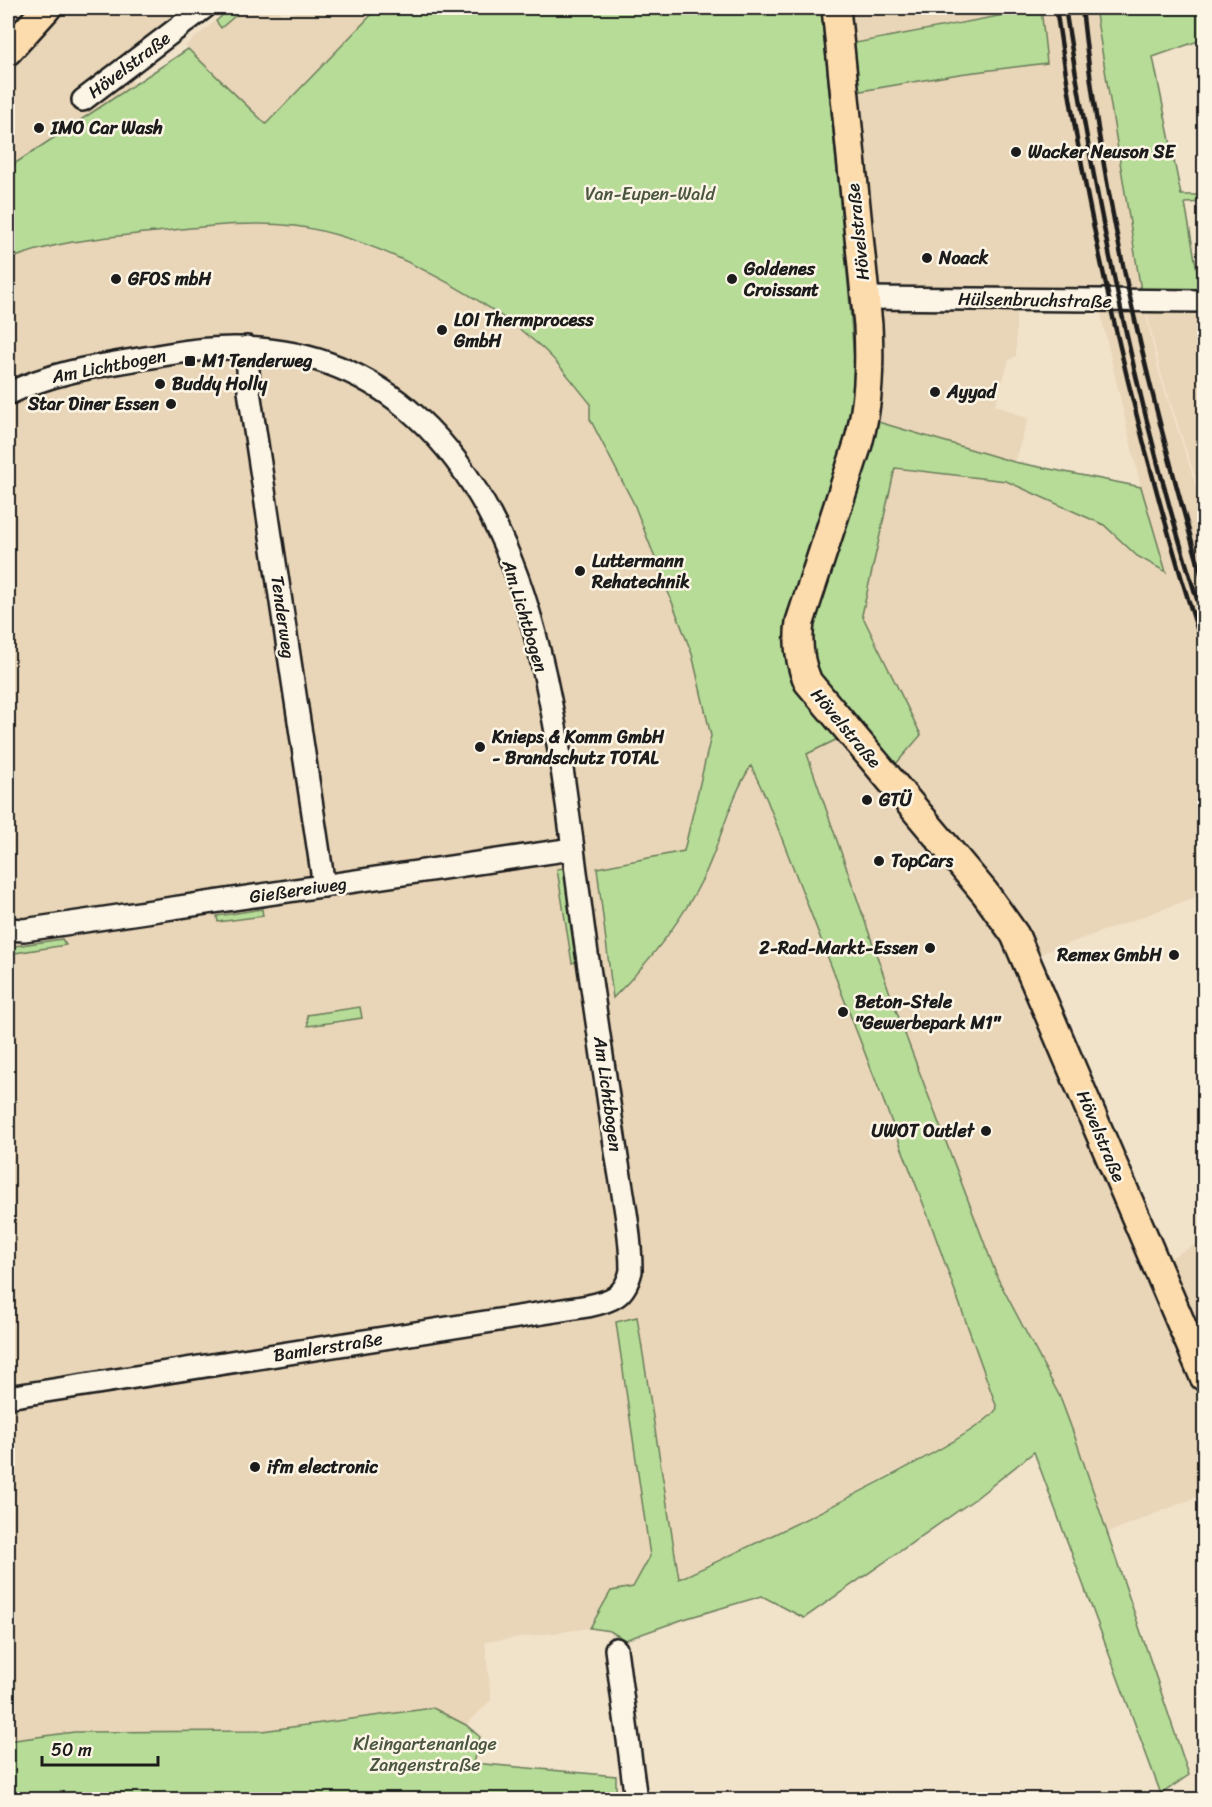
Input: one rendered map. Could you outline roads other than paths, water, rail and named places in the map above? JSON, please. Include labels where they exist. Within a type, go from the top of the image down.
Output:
[{"type":"main road","points":[[8,51],[47,8]]},
{"type":"main road","name":"Hövelstraße","points":[[836,8],[865,298],[869,376],[865,420],[800,622],[798,645],[804,673],[808,682],[985,893],[1015,935],[1204,1377]]},
{"type":"street","name":"Hövelstraße","points":[[83,100],[204,8]]},
{"type":"street","name":"Hülsenbruchstraße","points":[[865,298],[1204,301]]},
{"type":"street","name":"Am Lichtbogen","points":[[8,394],[32,383],[73,371],[190,351],[247,347],[297,353],[326,362],[373,383],[394,397],[431,429],[458,461],[483,501],[502,543],[521,591],[539,649],[572,849],[631,1271]]},
{"type":"street","name":"Tenderweg","points":[[247,347],[249,391],[324,886]]},
{"type":"street","name":"Gießereiweg","points":[[16,929],[572,849]]},
{"type":"street","name":"Bamlerstraße","points":[[8,1397],[588,1306],[618,1296],[628,1285],[631,1271]]},
{"type":"street","points":[[616,1649],[636,1800]]},
{"type":"railway","points":[[1056,8],[1083,171],[1116,332],[1157,493],[1204,651]]},
{"type":"railway","points":[[1065,8],[1122,317],[1160,470],[1204,621]]},
{"type":"railway","points":[[1082,8],[1102,155],[1130,299],[1165,442],[1204,584]]},
{"type":"place","name":"IMO Car Wash","points":[[39,128]]},
{"type":"place","name":"Wacker Neuson SE","points":[[1016,152]]},
{"type":"place","name":"Noack","points":[[927,258]]},
{"type":"place","name":"GFOS mbH","points":[[116,279]]},
{"type":"place","name":"Goldenes Croissant","points":[[732,279]]},
{"type":"place","name":"LOI Thermprocess GmbH","points":[[442,330]]},
{"type":"place","name":"M1 Tenderweg","points":[[190,361]]},
{"type":"place","name":"Buddy Holly","points":[[160,384]]},
{"type":"place","name":"Ayyad","points":[[935,392]]},
{"type":"place","name":"Star Diner Essen","points":[[171,404]]},
{"type":"place","name":"Luttermann Rehatechnik","points":[[580,571]]},
{"type":"place","name":"Knieps & Komm GmbH - Brandschutz TOTAL","points":[[480,747]]},
{"type":"place","name":"GTÜ","points":[[867,800]]},
{"type":"place","name":"TopCars","points":[[879,861]]},
{"type":"place","name":"2-Rad-Markt-Essen","points":[[930,948]]},
{"type":"place","name":"Remex GmbH","points":[[1174,955]]},
{"type":"place","name":"Beton-Stele \"Gewerbepark M1\"","points":[[843,1012]]},
{"type":"place","name":"UWOT Outlet","points":[[986,1131]]},
{"type":"place","name":"ifm electronic","points":[[255,1467]]},
{"type":"park label","name":"Van-Eupen-Wald","points":[[650,194]]},
{"type":"park label","name":"Kleingartenanlage Zangenstraße","points":[[425,1754]]}]
